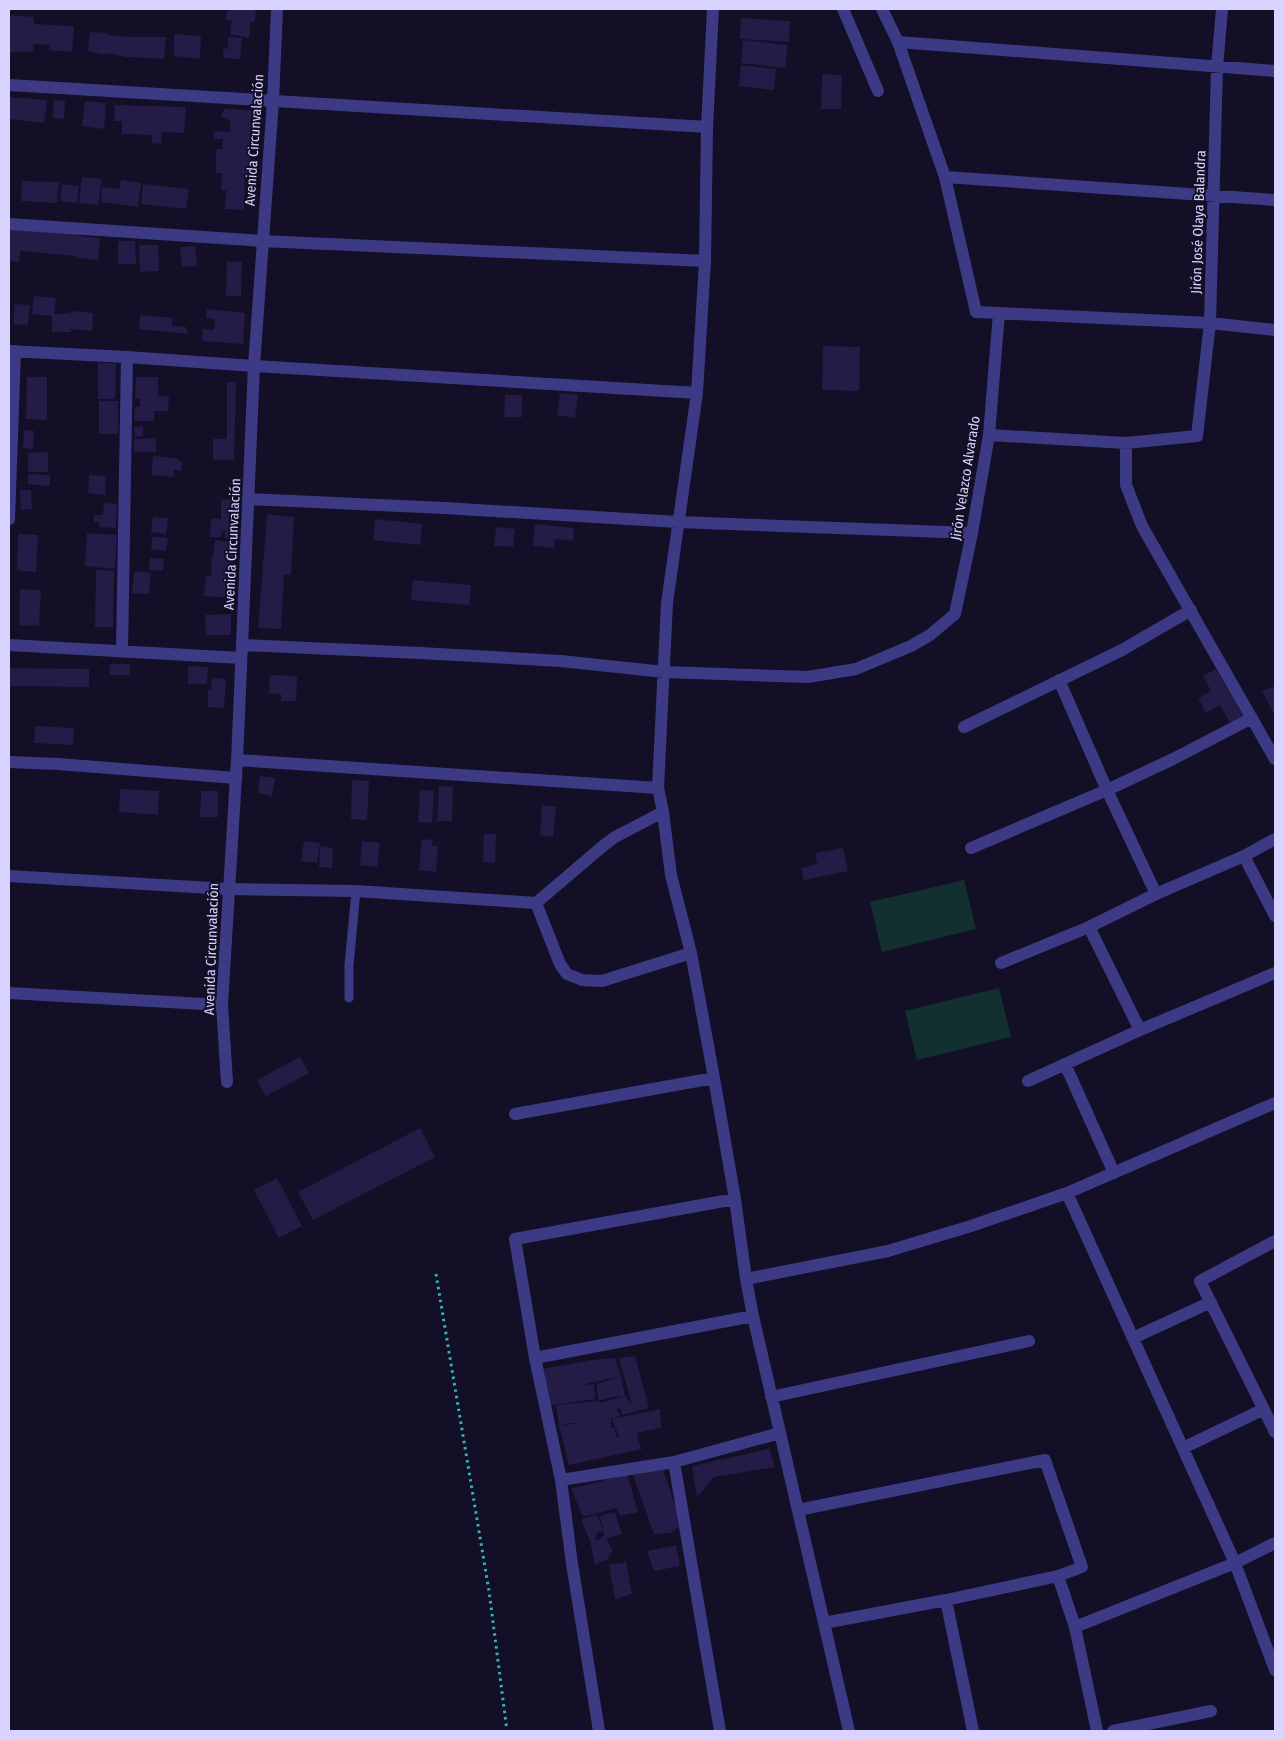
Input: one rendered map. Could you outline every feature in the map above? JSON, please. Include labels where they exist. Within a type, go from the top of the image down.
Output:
[{"type":"street","name":"Avenida Circunvalación","points":[[226,1082],[222,1005],[237,760],[254,366],[273,101],[277,9]]},
{"type":"street","points":[[713,9],[707,127],[705,261],[696,393],[667,603],[658,788],[671,875],[690,953],[714,1078],[753,1316],[849,1731]]},
{"type":"street","points":[[843,9],[878,91]]},
{"type":"street","points":[[882,9],[898,42],[945,177],[976,312],[1210,323],[1275,330]]},
{"type":"street","name":"Jirón José Olaya Balandra","points":[[1126,443],[1197,436],[1210,323],[1217,67],[1222,9]]},
{"type":"street","points":[[898,42],[1275,70]]},
{"type":"street","points":[[9,85],[707,127]]},
{"type":"street","points":[[945,177],[1275,200]]},
{"type":"street","points":[[9,224],[262,241],[705,261]]},
{"type":"street","name":"Jirón Velazco Alvarado","points":[[9,645],[122,651],[420,653],[561,661],[664,672],[808,677],[856,669],[911,646],[930,635],[955,614],[972,533],[989,435],[999,313]]},
{"type":"street","points":[[9,518],[12,351],[128,356],[254,366],[696,393]]},
{"type":"street","points":[[122,651],[128,356]]},
{"type":"street","points":[[989,435],[1126,443],[1126,485],[1142,526],[1252,718],[1270,737],[1275,758]]},
{"type":"street","points":[[249,499],[454,508],[678,522],[972,533]]},
{"type":"street","points":[[964,727],[1122,650],[1191,610]]},
{"type":"street","points":[[1059,680],[1107,790],[1156,894]]},
{"type":"street","points":[[971,848],[1107,790],[1173,759],[1252,718]]},
{"type":"street","points":[[237,760],[658,788]]},
{"type":"street","points":[[9,762],[236,778]]},
{"type":"street","points":[[9,876],[228,889],[356,891],[536,903],[603,846],[663,812]]},
{"type":"street","points":[[1001,963],[1089,926],[1156,894],[1244,856],[1275,839]]},
{"type":"street","points":[[1244,856],[1275,916]]},
{"type":"street","points":[[536,903],[560,964],[567,974],[582,980],[602,981],[690,953]]},
{"type":"street","points":[[1089,926],[1140,1030]]},
{"type":"street","points":[[1028,1081],[1140,1030],[1275,973]]},
{"type":"street","points":[[9,993],[222,1005]]},
{"type":"street","points":[[1065,1064],[1114,1173]]},
{"type":"street","points":[[515,1114],[714,1078]]},
{"type":"street","points":[[746,1279],[888,1250],[971,1226],[1067,1193],[1275,1103]]},
{"type":"street","points":[[1067,1193],[1235,1563],[1275,1670]]},
{"type":"street","points":[[599,1731],[572,1564],[561,1480],[535,1358],[515,1239],[735,1199]]},
{"type":"street","points":[[1275,1241],[1200,1281],[1275,1432]]},
{"type":"street","points":[[1133,1338],[1211,1302]]},
{"type":"street","points":[[535,1358],[753,1316]]},
{"type":"street","points":[[771,1397],[1030,1341]]},
{"type":"street","points":[[1183,1448],[1264,1409]]},
{"type":"street","points":[[561,1480],[674,1462],[780,1433]]},
{"type":"street","points":[[798,1510],[1045,1460],[1082,1567],[1058,1576],[946,1600],[824,1622]]},
{"type":"street","points":[[674,1462],[720,1731]]},
{"type":"street","points":[[1076,1627],[1235,1563],[1275,1543]]},
{"type":"street","points":[[1058,1576],[1076,1627],[1097,1731]]},
{"type":"street","points":[[946,1600],[973,1731]]},
{"type":"street","points":[[1113,1731],[1211,1711]]},
{"type":"lane","points":[[349,998],[349,965],[356,891]]},
{"type":"path","points":[[436,1274],[489,1590],[507,1731]]},
{"type":"green space","points":[[964,880],[976,929],[882,952],[870,902]]},
{"type":"green space","points":[[999,988],[1011,1037],[917,1060],[905,1011]]},
{"type":"building","points":[[227,9],[256,9],[255,22],[251,22],[249,38],[230,34],[232,20],[226,20]]},
{"type":"building","points":[[11,15],[34,17],[34,24],[74,26],[72,52],[49,50],[50,37],[49,45],[33,44],[33,52],[9,52],[9,17]]},
{"type":"building","points":[[741,18],[790,21],[789,42],[740,39]]},
{"type":"building","points":[[90,32],[129,37],[166,37],[164,59],[126,57],[107,53],[107,55],[88,51]]},
{"type":"building","points":[[174,34],[201,36],[200,59],[174,56]]},
{"type":"building","points":[[228,37],[242,38],[240,59],[224,58],[223,48],[228,49]]},
{"type":"building","points":[[743,40],[788,45],[785,68],[741,63]]},
{"type":"building","points":[[741,65],[776,69],[774,90],[739,86]]},
{"type":"building","points":[[822,74],[842,75],[841,109],[821,109]]},
{"type":"building","points":[[9,97],[47,100],[44,123],[9,119]]},
{"type":"building","points":[[54,100],[65,101],[64,119],[53,118]]},
{"type":"building","points":[[85,101],[106,103],[104,129],[82,126]]},
{"type":"building","points":[[115,105],[186,107],[184,133],[162,132],[161,144],[152,143],[152,135],[122,134],[122,121],[114,121]]},
{"type":"building","points":[[224,109],[252,110],[251,174],[245,174],[244,210],[225,209],[226,191],[221,190],[222,173],[216,173],[216,149],[222,149],[223,139],[214,139],[214,131],[230,132],[230,121],[221,117]]},
{"type":"building","points":[[82,177],[102,179],[98,205],[79,203]]},
{"type":"building","points":[[121,180],[141,183],[138,207],[101,202],[102,187],[120,189]]},
{"type":"building","points":[[22,181],[59,182],[57,203],[21,201]]},
{"type":"building","points":[[62,184],[79,186],[77,203],[60,201]]},
{"type":"building","points":[[143,184],[189,189],[186,209],[141,204]]},
{"type":"building","points":[[9,225],[78,231],[78,236],[100,238],[98,260],[77,258],[77,256],[20,251],[19,262],[9,261]]},
{"type":"building","points":[[118,241],[135,241],[136,264],[118,264]]},
{"type":"building","points":[[139,245],[158,245],[159,271],[140,272]]},
{"type":"building","points":[[195,246],[197,266],[182,267],[180,247]]},
{"type":"building","points":[[227,261],[242,262],[241,296],[226,296]]},
{"type":"building","points":[[34,296],[56,298],[54,314],[70,313],[70,320],[71,311],[93,313],[92,331],[70,329],[71,332],[52,332],[52,316],[32,314]]},
{"type":"building","points":[[15,304],[30,305],[28,325],[13,324]]},
{"type":"building","points":[[207,309],[245,313],[243,344],[202,341],[203,329],[214,330],[215,319],[206,318]]},
{"type":"building","points":[[140,315],[173,318],[172,326],[186,327],[188,334],[139,329]]},
{"type":"building","points":[[823,346],[860,347],[859,391],[822,390]]},
{"type":"building","points":[[98,363],[116,363],[115,399],[98,399]]},
{"type":"building","points":[[27,377],[47,377],[47,420],[26,419]]},
{"type":"building","points":[[136,377],[158,377],[158,396],[169,396],[168,411],[154,411],[154,421],[134,421],[135,407],[140,407],[140,399],[135,399]]},
{"type":"building","points":[[227,382],[236,382],[234,460],[213,460],[213,439],[227,439]]},
{"type":"building","points":[[560,393],[578,395],[575,418],[557,415]]},
{"type":"building","points":[[505,395],[522,395],[522,417],[504,417]]},
{"type":"building","points":[[99,401],[118,401],[118,434],[99,434]]},
{"type":"building","points":[[143,426],[143,436],[135,437],[134,427]]},
{"type":"building","points":[[24,430],[34,431],[33,449],[23,448]]},
{"type":"building","points":[[156,438],[156,452],[134,452],[134,439]]},
{"type":"building","points":[[48,452],[48,472],[28,472],[28,453]]},
{"type":"building","points":[[153,456],[176,458],[182,462],[181,471],[174,470],[173,477],[151,475]]},
{"type":"building","points":[[28,474],[50,475],[50,486],[28,484]]},
{"type":"building","points":[[89,475],[106,476],[105,495],[88,493]]},
{"type":"building","points":[[20,490],[31,490],[32,509],[21,510]]},
{"type":"building","points":[[221,499],[233,500],[232,538],[225,538],[225,530],[222,531],[221,537],[210,537],[211,519],[221,519]]},
{"type":"building","points":[[104,503],[117,504],[116,528],[98,527],[100,522],[94,522],[94,515],[103,515]]},
{"type":"building","points":[[267,514],[294,517],[291,575],[284,575],[281,629],[258,628]]},
{"type":"building","points":[[153,517],[168,518],[166,534],[151,532]]},
{"type":"building","points":[[375,519],[422,524],[420,545],[373,540]]},
{"type":"building","points":[[535,524],[574,528],[573,541],[555,539],[554,548],[533,546]]},
{"type":"building","points":[[496,527],[515,529],[513,547],[494,546]]},
{"type":"building","points":[[87,533],[117,535],[115,569],[85,566]]},
{"type":"building","points":[[18,534],[38,535],[36,572],[17,570]]},
{"type":"building","points":[[152,537],[168,538],[166,551],[151,549]]},
{"type":"building","points":[[215,540],[235,542],[234,559],[231,558],[232,598],[204,596],[206,576],[211,576]]},
{"type":"building","points":[[150,558],[164,559],[163,571],[149,570]]},
{"type":"building","points":[[96,570],[114,571],[113,627],[95,627]]},
{"type":"building","points":[[134,571],[151,573],[149,594],[132,593]]},
{"type":"building","points":[[413,580],[471,585],[469,605],[411,600]]},
{"type":"building","points":[[20,589],[41,590],[39,626],[19,625]]},
{"type":"building","points":[[231,614],[231,635],[206,635],[205,615]]},
{"type":"building","points":[[110,664],[130,664],[130,675],[109,675]]},
{"type":"building","points":[[188,666],[208,667],[207,684],[188,684]]},
{"type":"building","points":[[9,668],[89,669],[89,687],[9,686]]},
{"type":"building","points":[[1216,669],[1243,716],[1230,723],[1220,705],[1206,713],[1198,698],[1211,691],[1203,676]]},
{"type":"building","points":[[270,675],[297,676],[296,701],[281,701],[281,694],[269,693]]},
{"type":"building","points":[[212,678],[226,679],[224,708],[208,707],[208,690],[211,691]]},
{"type":"building","points":[[1275,686],[1275,716],[1262,691]]},
{"type":"building","points":[[35,726],[74,728],[73,745],[34,743]]},
{"type":"building","points":[[260,776],[275,778],[272,796],[258,793]]},
{"type":"building","points":[[352,780],[369,781],[367,820],[351,819]]},
{"type":"building","points":[[439,786],[453,787],[452,821],[437,821]]},
{"type":"building","points":[[120,789],[159,791],[158,815],[119,812]]},
{"type":"building","points":[[420,790],[434,791],[432,823],[418,822]]},
{"type":"building","points":[[201,791],[218,791],[218,817],[200,817]]},
{"type":"building","points":[[542,805],[556,807],[553,837],[540,835]]},
{"type":"building","points":[[484,834],[496,834],[495,863],[483,862]]},
{"type":"building","points":[[422,839],[433,840],[432,846],[438,846],[436,872],[419,870]]},
{"type":"building","points":[[304,841],[320,843],[317,863],[301,861]]},
{"type":"building","points":[[362,841],[380,843],[377,867],[360,865]]},
{"type":"building","points":[[320,846],[333,848],[332,868],[319,867]]},
{"type":"building","points":[[843,848],[848,871],[804,880],[801,868],[817,864],[815,853]]},
{"type":"building","points":[[300,1057],[309,1073],[266,1096],[257,1080]]},
{"type":"building","points":[[420,1128],[435,1157],[313,1220],[298,1192]]},
{"type":"building","points":[[277,1178],[302,1226],[279,1238],[254,1190]]},
{"type":"building","points":[[635,1356],[649,1408],[622,1415],[620,1408],[617,1409],[620,1415],[616,1418],[611,1418],[611,1428],[615,1427],[616,1437],[619,1436],[612,1419],[660,1409],[661,1428],[637,1433],[642,1449],[569,1465],[559,1426],[556,1405],[598,1401],[600,1403],[625,1396],[632,1405],[619,1358]]},
{"type":"building","points":[[615,1358],[621,1376],[578,1386],[594,1384],[595,1399],[551,1405],[543,1369]]},
{"type":"building","points":[[621,1376],[625,1396],[611,1397],[598,1401],[597,1384]]},
{"type":"building","points":[[769,1449],[775,1467],[714,1477],[697,1497],[692,1466]]},
{"type":"building","points":[[663,1469],[677,1511],[679,1527],[670,1533],[654,1534],[633,1475]]},
{"type":"building","points":[[627,1474],[638,1512],[620,1516],[617,1508],[583,1517],[571,1489]]},
{"type":"building","points":[[615,1512],[622,1534],[600,1539],[604,1535],[600,1516]]},
{"type":"building","points":[[597,1515],[603,1531],[597,1533],[595,1540],[606,1539],[613,1550],[608,1559],[595,1565],[590,1541],[581,1519]]},
{"type":"building","points":[[676,1545],[680,1566],[654,1571],[647,1551]]},
{"type":"building","points":[[626,1562],[632,1594],[615,1599],[609,1565]]}]
